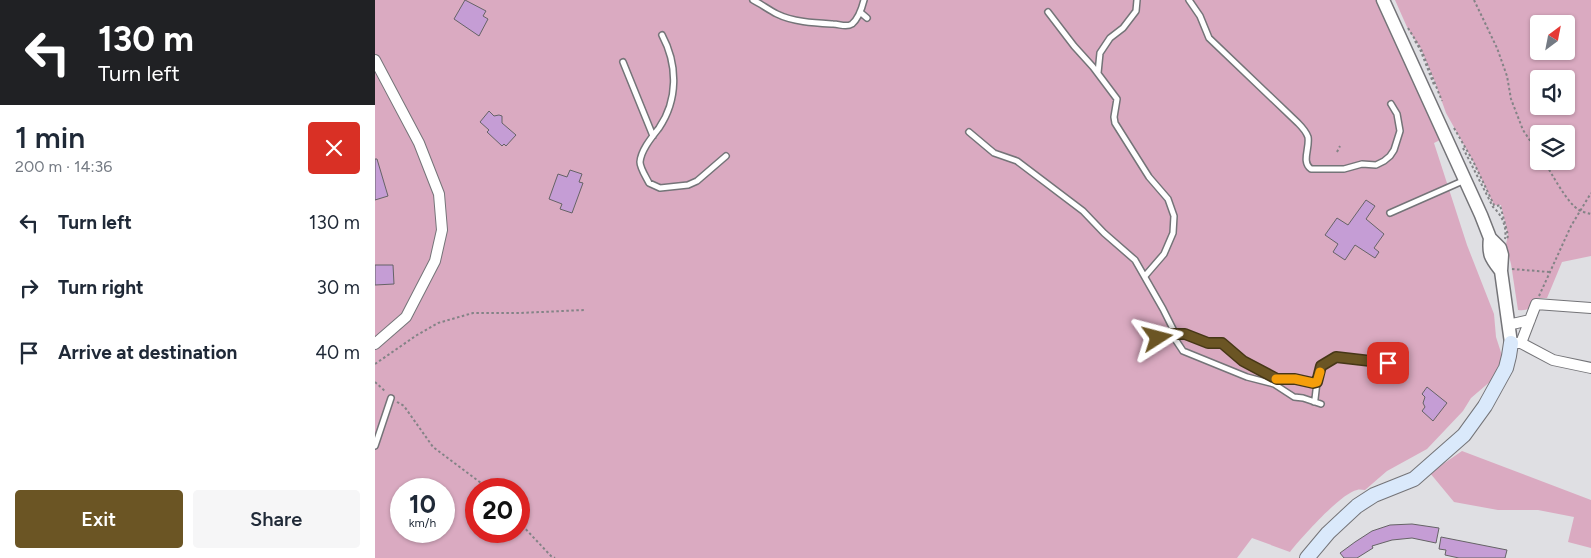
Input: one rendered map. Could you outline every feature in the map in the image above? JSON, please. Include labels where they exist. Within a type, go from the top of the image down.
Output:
[{"type":"main road","points":[[1307,558],[1328,533],[1357,506],[1374,495],[1414,479],[1464,435],[1485,406],[1506,368],[1509,356],[1516,343]]},
{"type":"street","points":[[1383,0],[1490,238],[1489,250],[1491,257],[1509,270],[1508,325],[1516,343],[1553,360],[1591,368]]},
{"type":"street","points":[[375,60],[419,143],[439,194],[442,230],[435,261],[406,317],[375,344]]},
{"type":"street","points":[[1516,343],[1530,320],[1535,301],[1591,308]]},
{"type":"street","points":[[1508,325],[1530,320]]},
{"type":"lane","points":[[753,0],[778,14],[816,24],[845,26],[850,25],[858,16],[864,0]]},
{"type":"lane","points":[[1098,74],[1100,53],[1110,38],[1123,28],[1136,11],[1137,0]]},
{"type":"lane","points":[[1189,0],[1200,16],[1209,38],[1298,123],[1307,134],[1306,163],[1311,169],[1344,169],[1362,164],[1376,165],[1384,161],[1394,150],[1400,130],[1397,114],[1391,104]]},
{"type":"lane","points":[[860,12],[867,18]]},
{"type":"lane","points":[[1048,12],[1117,99],[1113,117],[1115,123],[1149,177],[1168,199],[1175,216],[1173,233],[1164,254],[1145,276]]},
{"type":"lane","points":[[662,35],[672,58],[673,94],[669,112],[640,160],[649,183],[660,188],[688,185],[697,181],[726,156]]},
{"type":"lane","points":[[623,62],[653,136]]},
{"type":"lane","points":[[969,132],[994,153],[1017,161],[1083,211],[1104,233],[1135,260],[1183,352],[1247,377],[1274,384],[1294,397],[1321,404]]},
{"type":"lane","points":[[1390,213],[1465,180]]},
{"type":"lane","points":[[1151,344],[1163,334],[1185,334],[1208,343],[1222,343],[1243,361],[1277,379],[1317,382]]},
{"type":"lane","points":[[1314,402],[1321,366],[1336,357],[1388,363]]},
{"type":"lane","points":[[375,446],[391,398]]},
{"type":"path","points":[[1474,0],[1497,48],[1507,76],[1511,99],[1523,130],[1530,140]]},
{"type":"path","points":[[1407,27],[1421,49],[1443,105]]},
{"type":"path","points":[[1450,121],[1473,161],[1494,205],[1501,205],[1508,235],[1505,244]]},
{"type":"path","points":[[1337,152],[1340,146]]},
{"type":"path","points":[[1549,170],[1565,194],[1581,211],[1591,214]]},
{"type":"path","points":[[1535,301],[1539,298],[1571,226],[1591,194]]},
{"type":"path","points":[[1509,270],[1549,272]]},
{"type":"path","points":[[375,364],[438,323],[473,313],[584,310]]},
{"type":"path","points":[[1370,346],[1370,352]]},
{"type":"path","points":[[375,382],[391,398],[404,406],[433,447],[474,478]]},
{"type":"path","points":[[530,534],[555,558]]},
{"type":"shaded area","points":[[375,0],[1377,0],[1442,139],[1434,143],[1467,245],[1494,314],[1496,337],[1506,368],[1471,398],[1463,411],[1427,449],[1387,471],[1365,490],[1357,490],[1341,499],[1290,552],[1252,538],[1237,558],[375,558]]},
{"type":"shaded area","points":[[1395,0],[1591,0],[1591,256],[1562,262],[1547,298],[1535,298],[1525,310],[1518,310],[1506,244],[1508,235],[1501,205],[1494,205],[1473,161],[1446,113],[1421,49],[1407,27]]},
{"type":"shaded area","points":[[1462,451],[1591,500],[1591,548],[1568,542],[1574,517],[1538,510],[1498,510],[1454,502],[1430,473]]},
{"type":"building","points":[[465,0],[486,11],[483,16],[488,19],[479,36],[454,19]]},
{"type":"building","points":[[489,111],[494,116],[502,116],[502,123],[516,135],[506,146],[504,144],[502,146],[487,132],[489,130],[480,122]]},
{"type":"building","points":[[375,159],[377,159],[388,196],[375,200]]},
{"type":"building","points":[[570,170],[582,174],[579,182],[583,183],[572,213],[560,209],[562,204],[549,199],[558,174],[567,177]]},
{"type":"building","points":[[1366,200],[1375,206],[1366,219],[1384,234],[1374,248],[1379,252],[1375,258],[1355,245],[1345,260],[1333,252],[1338,244],[1325,235],[1337,218],[1348,225]]},
{"type":"building","points":[[375,265],[393,265],[394,284],[375,285]]},
{"type":"building","points":[[1427,387],[1447,403],[1433,421],[1422,411],[1425,407],[1423,403],[1425,397],[1422,394]]},
{"type":"building","points":[[1412,524],[1439,528],[1436,543],[1412,538],[1392,540],[1372,546],[1373,548],[1357,558],[1344,558],[1340,553],[1372,531],[1390,525]]},
{"type":"building","points":[[1441,537],[1507,550],[1505,558],[1459,558],[1445,555],[1446,550],[1439,549]]},
{"type":"slow traffic","points":[[1276,379],[1295,379],[1313,383],[1317,382],[1320,372]]},
{"type":"route","points":[[1158,338],[1163,334],[1175,333],[1197,337],[1208,343],[1222,343],[1243,361],[1277,379],[1295,379],[1313,383],[1317,382],[1321,366],[1336,357],[1388,363]]}]
